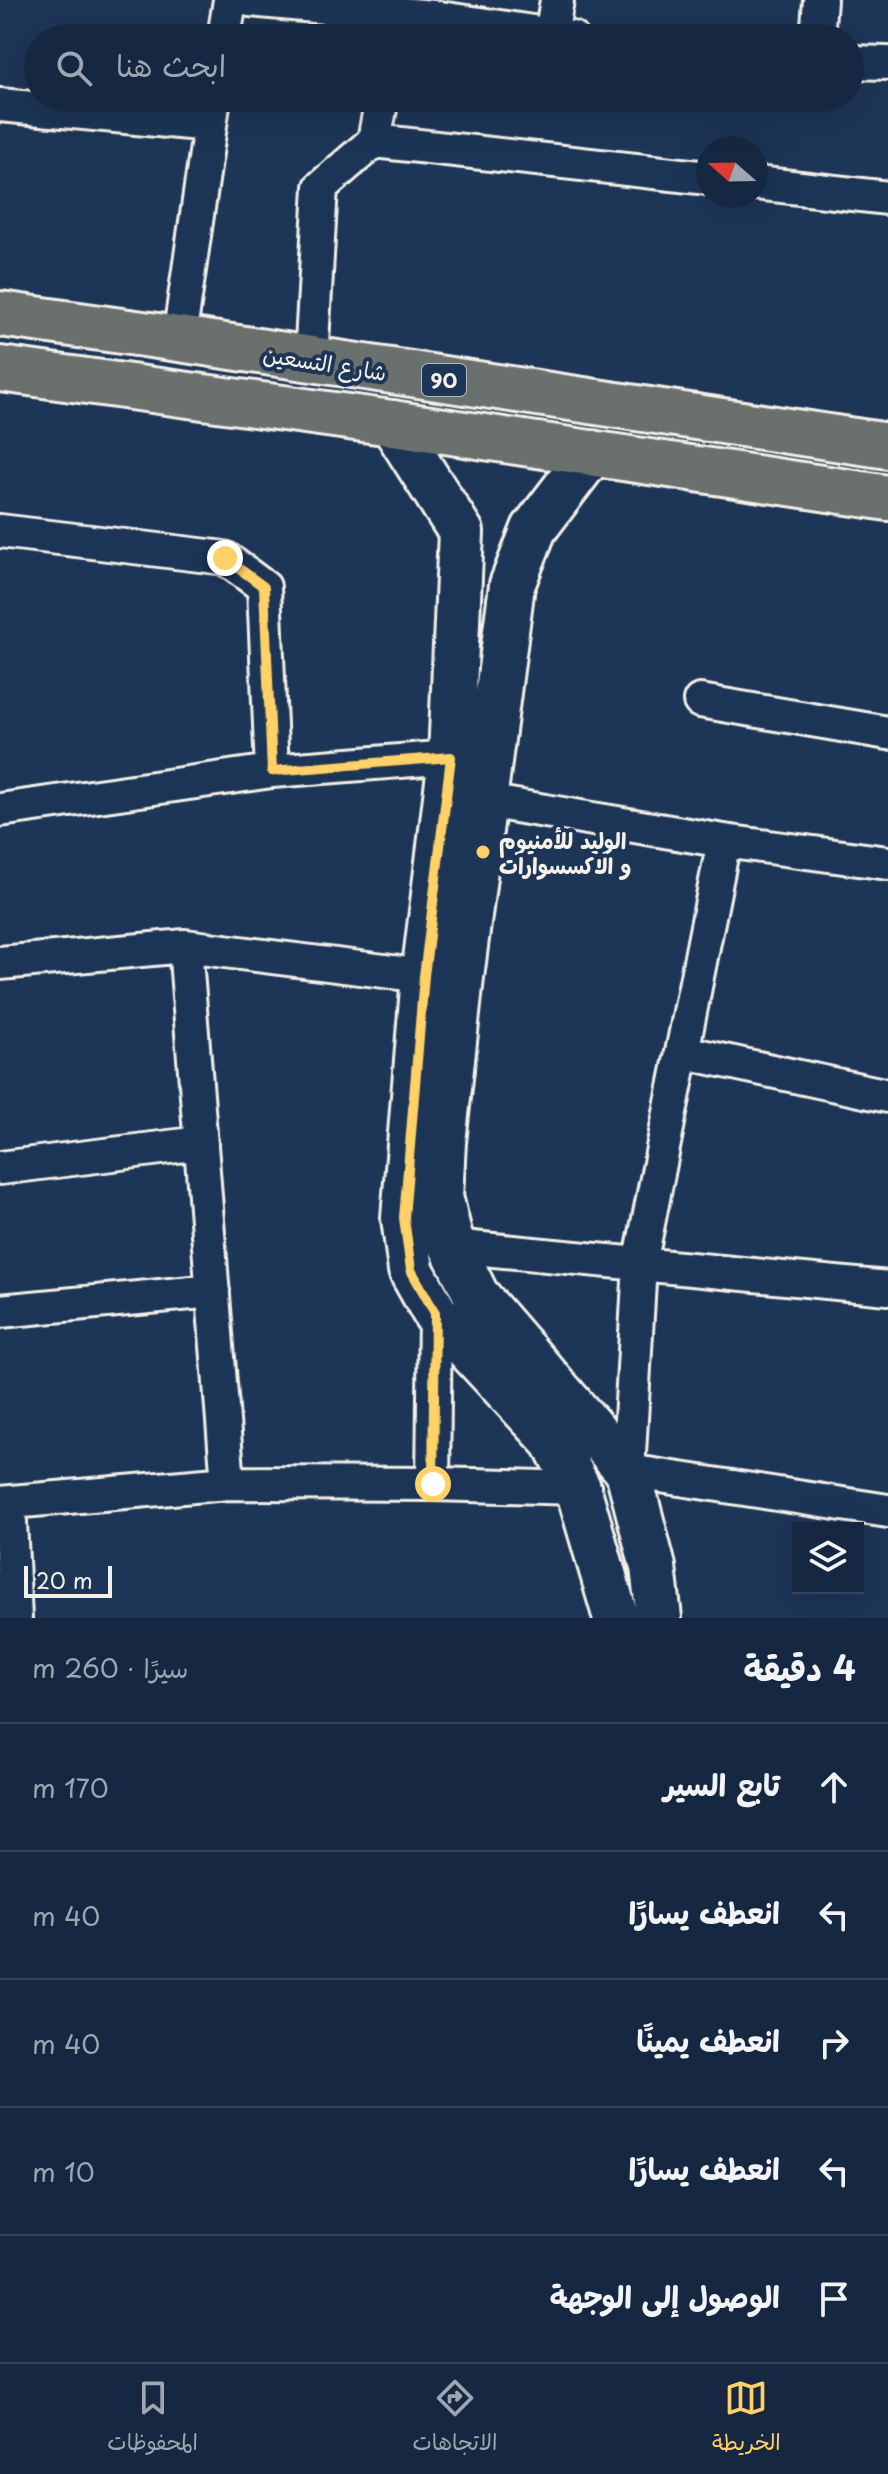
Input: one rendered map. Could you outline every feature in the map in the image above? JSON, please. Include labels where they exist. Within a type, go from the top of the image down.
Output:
[{"type":"highway","name":"شارع التسعين","points":[[0,314],[888,446]]},
{"type":"highway","name":"90","points":[[0,369],[392,423],[888,498]]},
{"type":"main road","points":[[392,423],[461,532],[451,757],[424,976],[404,1218],[411,1270],[435,1313],[554,1441],[578,1488],[616,1618]]},
{"type":"main road","points":[[592,453],[534,529],[512,585],[461,977],[440,1197],[452,1246],[476,1295],[628,1471],[653,1567],[659,1618]]},
{"type":"street","points":[[226,24],[230,0]]},
{"type":"street","points":[[250,0],[297,2],[389,24]]},
{"type":"street","points":[[557,0],[560,24]]},
{"type":"street","points":[[818,24],[820,0]]},
{"type":"street","points":[[405,24],[433,17],[478,24]]},
{"type":"street","points":[[864,62],[888,63]]},
{"type":"street","points":[[0,105],[24,106]]},
{"type":"street","points":[[179,339],[212,112]]},
{"type":"street","points":[[311,360],[321,187],[374,141],[379,112]]},
{"type":"street","points":[[374,141],[696,177]]},
{"type":"street","points":[[768,184],[888,198]]},
{"type":"street","points":[[0,531],[225,558],[264,587],[272,771]]},
{"type":"street","points":[[700,701],[888,733]]},
{"type":"street","points":[[0,810],[272,771],[451,757]]},
{"type":"street","points":[[485,801],[724,841],[888,863]]},
{"type":"street","points":[[724,841],[640,1264],[628,1471],[888,1511]]},
{"type":"street","points":[[185,946],[228,1483]]},
{"type":"street","points":[[0,963],[185,946],[424,976]]},
{"type":"street","points":[[683,1052],[888,1096]]},
{"type":"street","points":[[0,1168],[201,1143]]},
{"type":"street","points":[[452,1246],[888,1288]]},
{"type":"street","points":[[0,1311],[213,1291]]},
{"type":"street","points":[[433,1484],[435,1313]]},
{"type":"street","points":[[15,1618],[4,1503],[228,1483],[578,1488]]},
{"type":"place","name":"الوليد للأمنيوم و الاكسسوارات","points":[[483,852]]},
{"type":"route","points":[[225,558],[264,587],[272,771],[451,757],[424,976],[404,1218],[411,1270],[435,1313],[433,1484]]}]
